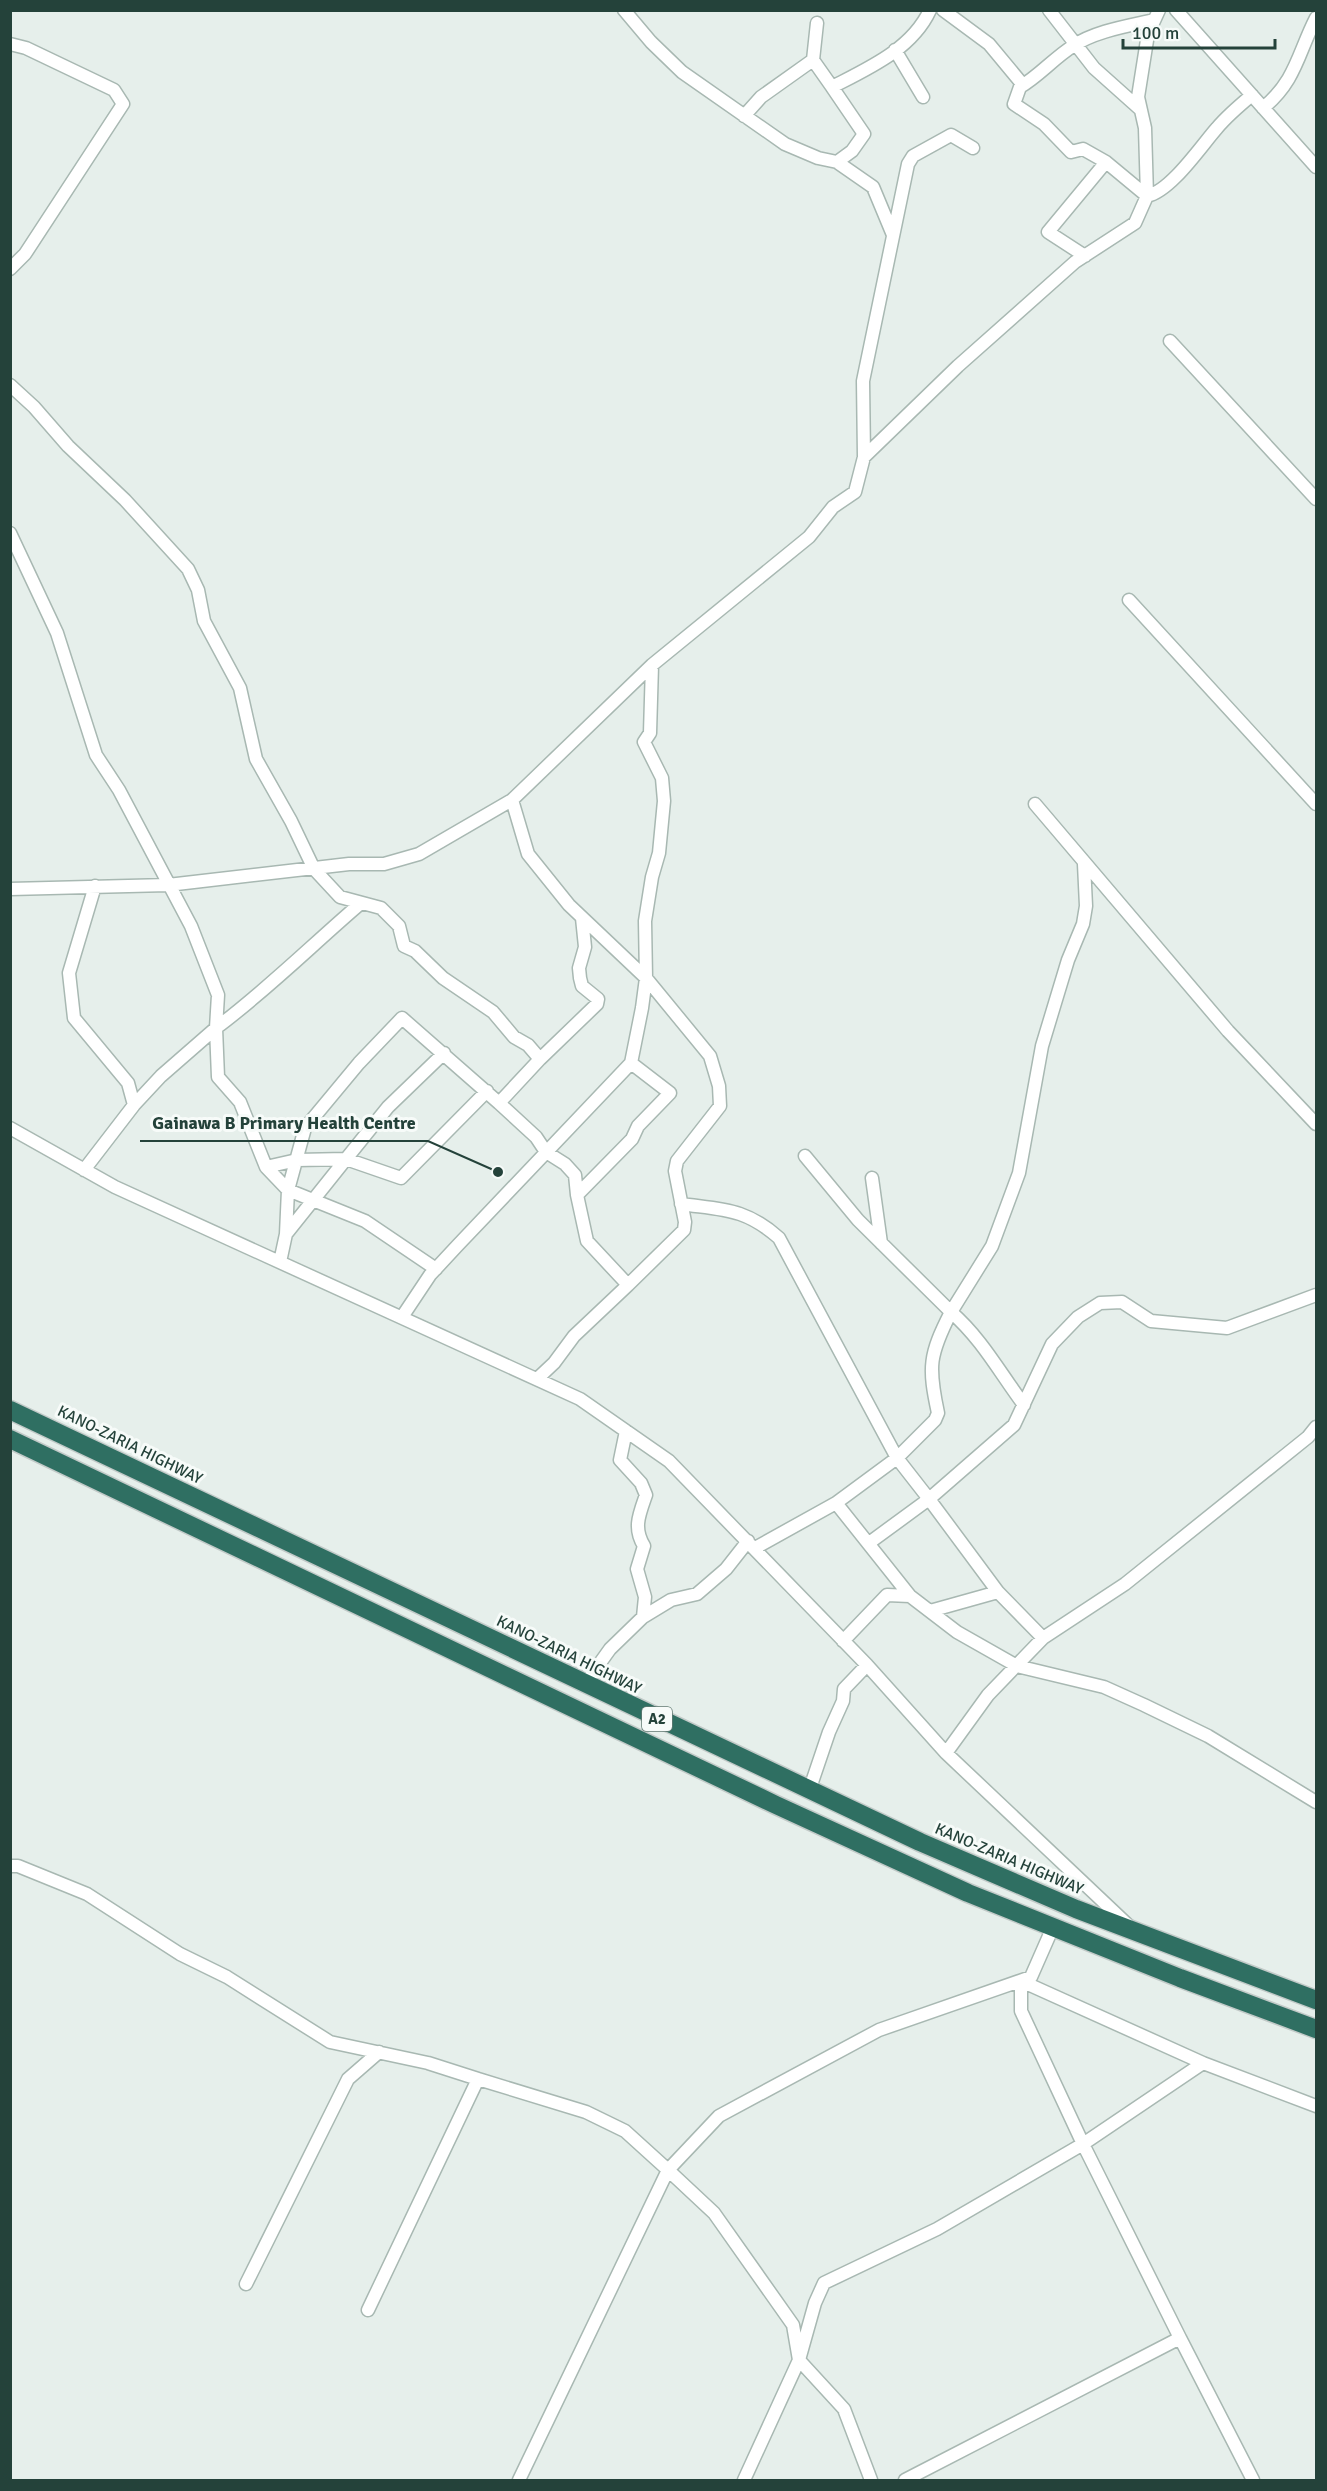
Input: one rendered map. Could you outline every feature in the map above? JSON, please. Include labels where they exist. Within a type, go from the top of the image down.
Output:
[{"type":"highway","name":"KANO-ZARIA HIGHWAY","points":[[10,1410],[920,1842],[1076,1909],[1317,2000]]},
{"type":"highway","name":"A2","points":[[10,1439],[776,1805],[968,1893],[1317,2029]]},
{"type":"street","points":[[624,10],[651,42],[682,72],[785,144],[818,158],[837,162],[873,187],[893,236]]},
{"type":"street","points":[[832,87],[872,67],[896,50],[920,30],[930,10]]},
{"type":"street","points":[[943,10],[989,44],[1023,85]]},
{"type":"street","points":[[1049,10],[1094,68],[1142,110]]},
{"type":"street","points":[[1176,10],[1263,108],[1311,153],[1317,167]]},
{"type":"street","points":[[1147,196],[1106,162],[1083,149],[1071,152],[1044,124],[1014,104],[1020,87],[1075,44],[1156,15]]},
{"type":"street","points":[[864,457],[967,358],[1085,256],[1135,223],[1147,196],[1145,128],[1138,97],[1148,34],[1156,15]]},
{"type":"street","points":[[1263,108],[1275,98],[1296,71],[1317,18]]},
{"type":"street","points":[[817,23],[813,60],[864,134],[852,151],[837,162]]},
{"type":"street","points":[[10,44],[27,48],[114,90],[123,104],[26,254],[10,268]]},
{"type":"street","points":[[896,50],[923,97]]},
{"type":"street","points":[[744,116],[761,97],[813,60]]},
{"type":"street","points":[[1147,196],[1158,193],[1218,127],[1252,95]]},
{"type":"street","points":[[10,889],[168,885],[349,864],[384,864],[420,854],[512,800],[652,664],[808,537],[833,507],[855,492],[864,457],[863,381],[909,164],[913,156],[951,135],[973,148]]},
{"type":"street","points":[[1085,256],[1048,232],[1106,162]]},
{"type":"street","points":[[1170,341],[1317,499]]},
{"type":"street","points":[[10,386],[34,407],[68,446],[125,500],[188,568],[195,580],[204,621],[240,688],[256,759],[291,821],[314,869],[340,897],[381,908],[399,926],[404,946],[415,951],[443,978],[493,1012],[514,1037],[528,1045],[540,1059]]},
{"type":"street","points":[[10,533],[57,633],[96,755],[119,790],[191,926],[218,995],[216,1028],[218,1077],[240,1102],[267,1167],[288,1190],[365,1221],[436,1269]]},
{"type":"street","points":[[1129,600],[1317,804]]},
{"type":"street","points":[[402,1317],[436,1269],[632,1063],[646,978],[645,921],[652,877],[659,853],[664,801],[662,778],[644,742],[650,733],[652,664]]},
{"type":"street","points":[[512,800],[528,854],[582,918],[646,978],[710,1056],[719,1086],[720,1106],[677,1161],[675,1171],[684,1230],[574,1336],[554,1363],[537,1379]]},
{"type":"street","points":[[1035,804],[1228,1031],[1317,1124]]},
{"type":"street","points":[[585,1684],[610,1649],[642,1617],[671,1600],[698,1594],[751,1545],[836,1503],[897,1458],[935,1420],[938,1413],[930,1367],[936,1342],[951,1312],[992,1246],[1019,1173],[1042,1046],[1068,960],[1083,924],[1086,906],[1084,864]]},
{"type":"street","points":[[95,886],[69,973],[74,1018],[128,1083],[134,1105]]},
{"type":"street","points":[[84,1170],[134,1105],[161,1077],[216,1028],[247,1005],[283,970],[361,903]]},
{"type":"street","points":[[499,1102],[597,1004],[598,999],[582,986],[580,978],[579,968],[585,947],[582,918]]},
{"type":"street","points":[[280,1262],[286,1234],[288,1190],[305,1128],[359,1063],[402,1018],[487,1091],[536,1137],[546,1152],[565,1164],[575,1175],[586,1241],[628,1285]]},
{"type":"street","points":[[286,1234],[388,1107],[444,1053]]},
{"type":"street","points":[[577,1195],[632,1139],[638,1126],[670,1093],[632,1063]]},
{"type":"street","points":[[267,1167],[297,1160],[346,1159],[401,1178],[487,1091]]},
{"type":"street","points":[[10,1128],[115,1187],[580,1399],[669,1461],[867,1665],[946,1753],[1132,1929]]},
{"type":"street","points":[[805,1156],[880,1244],[906,1265],[970,1329],[985,1347],[1024,1405]]},
{"type":"street","points":[[872,1178],[880,1244]]},
{"type":"street","points":[[681,1204],[736,1211],[759,1221],[778,1238],[897,1458],[998,1592],[1043,1638]]},
{"type":"street","points":[[868,1543],[929,1499],[1014,1425],[1052,1344],[1078,1317],[1100,1303],[1122,1302],[1151,1321],[1227,1328],[1317,1295]]},
{"type":"street","points":[[946,1753],[975,1710],[1043,1638],[1125,1584],[1312,1439],[1317,1427]]},
{"type":"street","points":[[626,1431],[620,1460],[641,1483],[646,1495],[637,1520],[637,1534],[644,1546],[637,1569],[645,1597],[642,1617]]},
{"type":"street","points":[[836,1503],[910,1596],[957,1632],[1017,1666],[1104,1687],[1209,1736],[1317,1802]]},
{"type":"street","points":[[930,1611],[998,1592]]},
{"type":"street","points":[[843,1641],[881,1600],[896,1594],[910,1596]]},
{"type":"street","points":[[809,1791],[829,1732],[843,1701],[844,1689],[867,1665]]},
{"type":"street","points":[[10,1866],[18,1866],[87,1894],[180,1954],[237,1983],[330,2042],[428,2063],[586,2112],[626,2131],[714,2213],[793,2325],[799,2360],[844,2409],[872,2481]]},
{"type":"street","points":[[519,2481],[668,2170],[719,2116],[879,2030],[1031,1977],[1053,1927]]},
{"type":"street","points":[[1021,1981],[1203,2063],[1317,2106]]},
{"type":"street","points":[[1021,1981],[1021,2011],[1083,2144],[1253,2481]]},
{"type":"street","points":[[246,2284],[348,2079],[380,2052]]},
{"type":"street","points":[[744,2481],[799,2360],[814,2303],[824,2283],[937,2229],[1083,2144],[1203,2063]]},
{"type":"street","points":[[368,2310],[478,2079]]},
{"type":"street","points":[[905,2481],[1180,2338]]},
{"type":"place","name":"Gainawa B Primary Health Centre","points":[[498,1172]]}]
